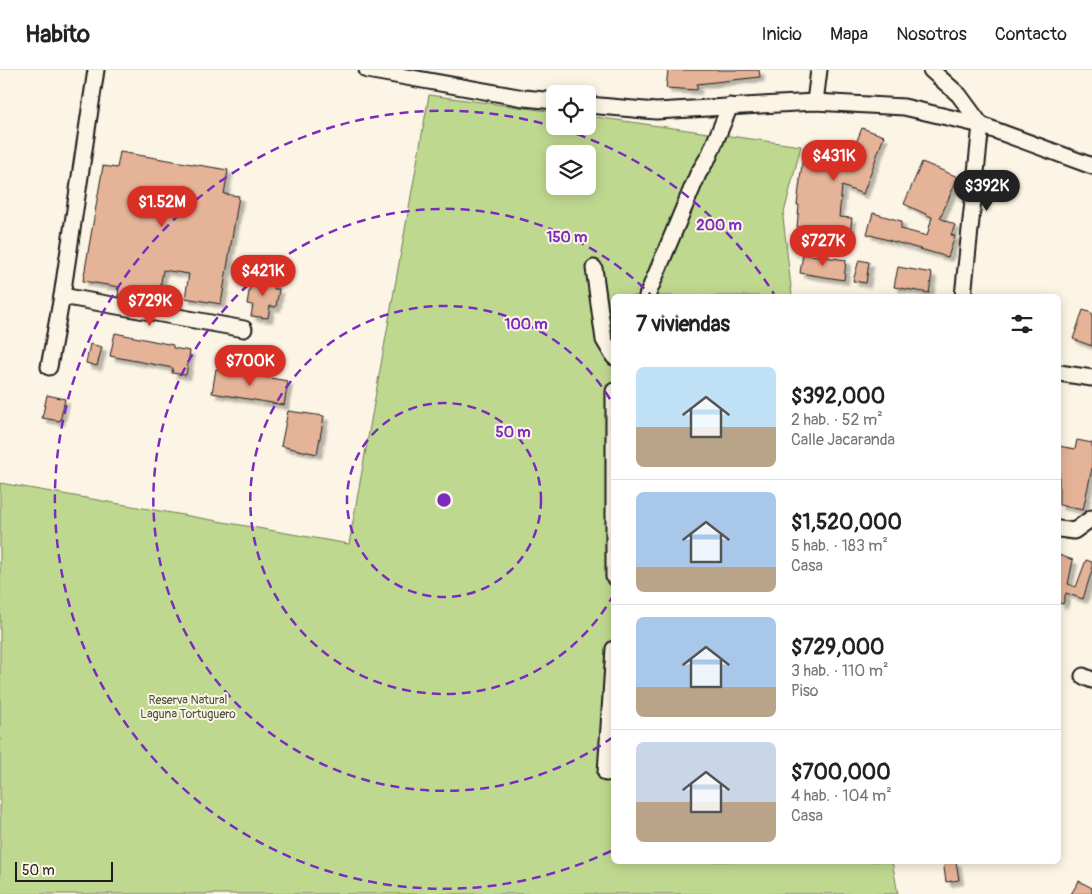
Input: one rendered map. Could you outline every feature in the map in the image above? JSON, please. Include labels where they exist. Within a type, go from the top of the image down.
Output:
[{"type":"street","points":[[49,367],[62,296],[96,70]]},
{"type":"street","points":[[367,70],[418,74],[524,98],[546,100]]},
{"type":"street","points":[[815,102],[819,70]]},
{"type":"street","points":[[931,70],[959,95],[981,125],[963,294]]},
{"type":"street","points":[[596,106],[656,111],[815,102],[904,107],[981,125],[1092,166]]},
{"type":"street","points":[[648,294],[698,174],[709,156],[730,106]]},
{"type":"street","points":[[594,268],[604,340],[611,352]]},
{"type":"street","points":[[62,296],[244,329]]},
{"type":"street","points":[[1061,373],[1092,378]]},
{"type":"street","points":[[1061,529],[1074,531],[1092,518]]},
{"type":"street","points":[[606,774],[611,696]]},
{"type":"green space","name":"Reserva Natural Laguna Tortuguero","points":[[429,95],[546,111],[546,135],[596,135],[596,117],[801,146],[783,217],[792,294],[611,294],[611,864],[893,864],[898,894],[0,894],[0,483],[349,544]]},
{"type":"building","points":[[668,70],[759,70],[760,77],[697,84],[697,90],[666,88]]},
{"type":"building","points":[[862,128],[884,136],[863,194],[842,186],[839,217],[852,218],[850,234],[797,227],[799,205],[797,205],[804,147],[852,153]]},
{"type":"building","points":[[120,152],[228,170],[224,194],[239,196],[221,304],[185,298],[189,274],[163,270],[158,302],[118,296],[119,287],[83,281],[103,166],[117,168]]},
{"type":"building","points":[[922,162],[958,177],[940,218],[955,225],[951,235],[955,236],[948,257],[867,234],[873,213],[901,221],[901,229],[927,236],[932,217],[904,204]]},
{"type":"building","points":[[803,254],[846,260],[844,280],[800,273]]},
{"type":"building","points":[[859,260],[869,262],[866,283],[853,281]]},
{"type":"building","points":[[898,267],[932,273],[929,293],[894,287]]},
{"type":"building","points":[[260,276],[276,279],[274,289],[279,289],[276,307],[270,306],[268,318],[251,316],[253,305],[247,304],[250,286],[258,287]]},
{"type":"building","points":[[1083,310],[1092,313],[1092,346],[1073,339]]},
{"type":"building","points":[[115,333],[173,345],[173,348],[190,351],[186,375],[172,373],[173,368],[110,356]]},
{"type":"building","points":[[90,344],[102,347],[97,366],[86,363]]},
{"type":"building","points":[[216,369],[288,381],[284,405],[212,393]]},
{"type":"building","points":[[47,395],[65,399],[60,421],[42,418]]},
{"type":"building","points":[[288,411],[324,416],[317,454],[281,446]]},
{"type":"building","points":[[1077,440],[1092,443],[1092,468],[1083,510],[1061,505],[1061,446],[1075,449]]},
{"type":"building","points":[[1061,556],[1073,560],[1068,584],[1076,587],[1086,560],[1092,562],[1092,570],[1083,599],[1066,593],[1063,604],[1061,604]]},
{"type":"building","points":[[943,864],[956,864],[959,880],[946,882]]},
{"type":"building","points":[[1079,881],[1092,888],[1092,894],[1071,894]]}]
